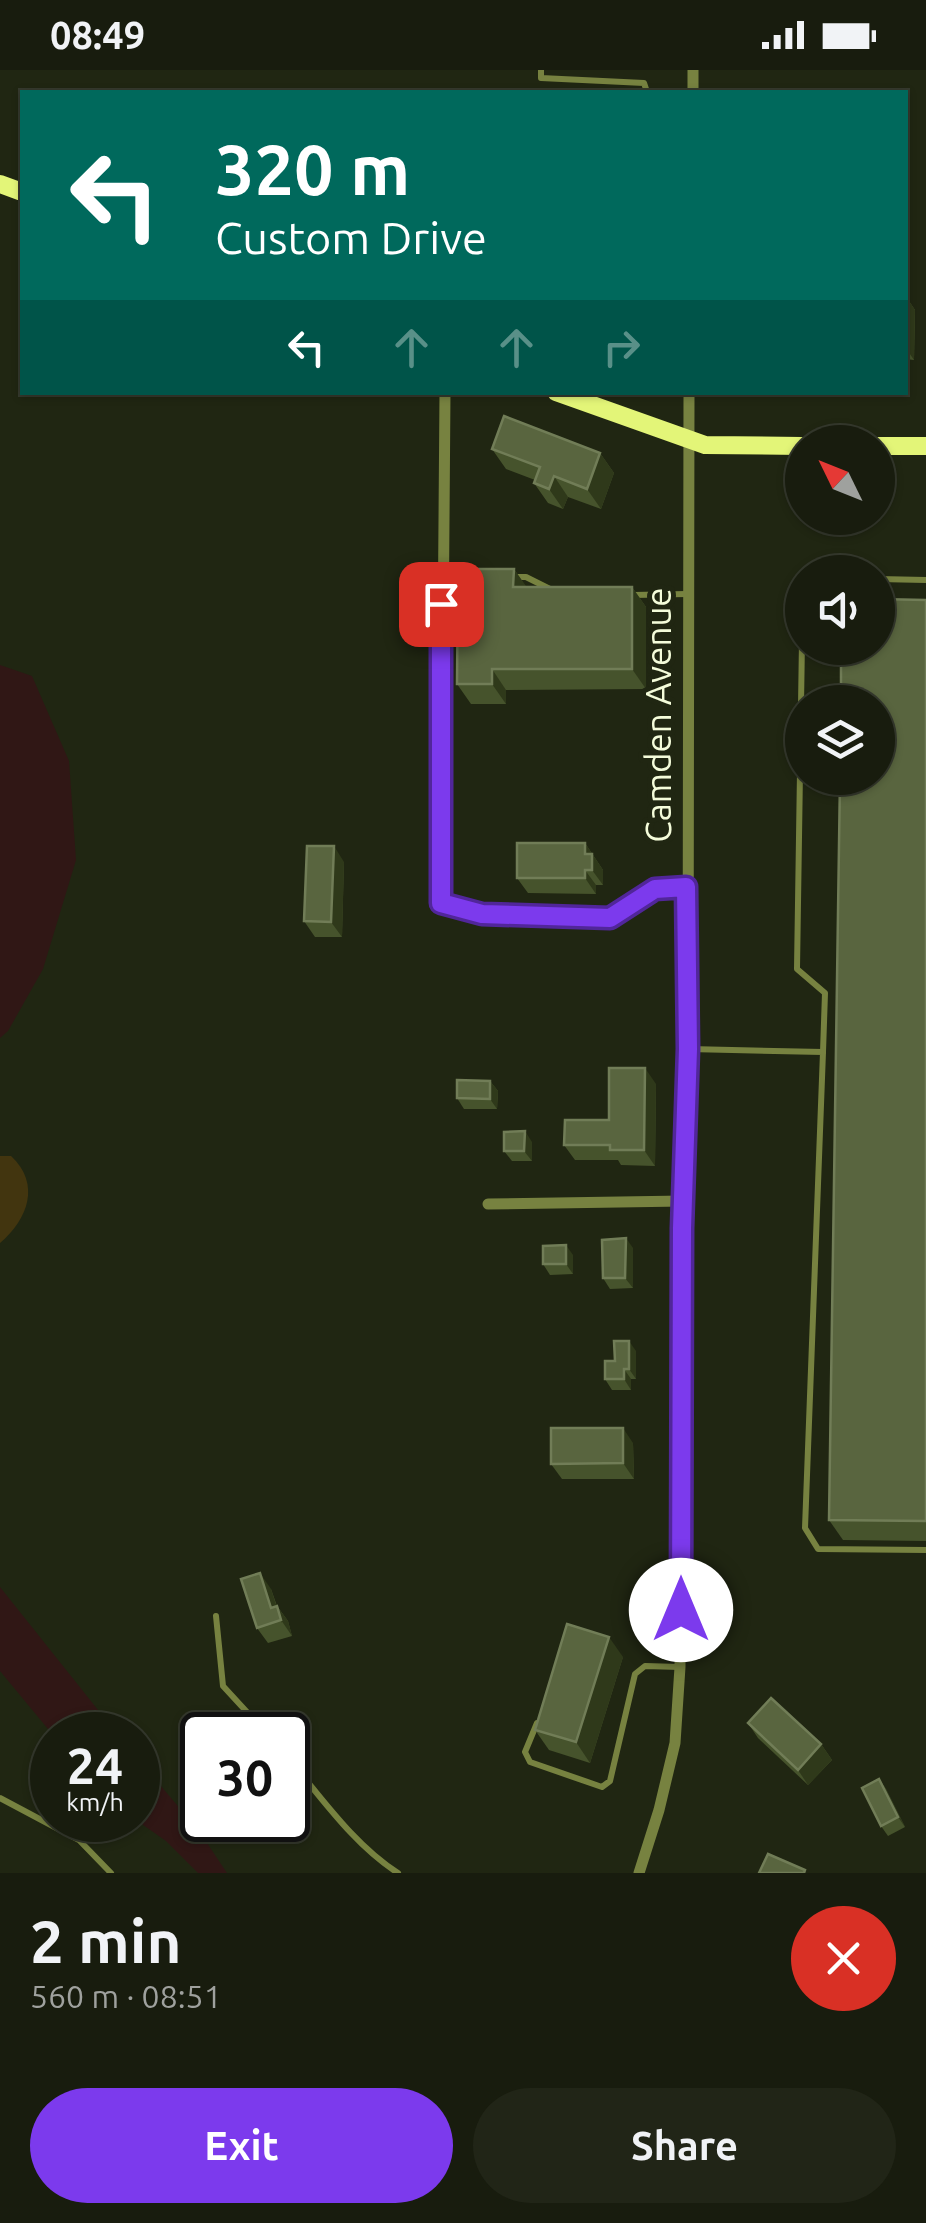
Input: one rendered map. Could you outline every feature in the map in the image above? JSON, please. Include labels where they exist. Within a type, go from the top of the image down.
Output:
[{"type":"street","points":[[445,395],[441,903],[482,914],[610,918],[655,889],[686,887]]},
{"type":"street","points":[[564,395],[705,445],[785,446]]},
{"type":"street","name":"Camden Avenue","points":[[639,1873],[660,1810],[675,1743],[680,1667],[683,1200],[688,1049],[689,395]]},
{"type":"street","points":[[895,446],[926,446]]},
{"type":"street","points":[[488,1204],[683,1200]]},
{"type":"lane","points":[[541,70],[541,78],[644,82],[646,90]]},
{"type":"lane","points":[[510,578],[526,577],[564,596]]},
{"type":"lane","points":[[895,580],[926,580]]},
{"type":"lane","points":[[624,595],[688,594]]},
{"type":"lane","points":[[802,665],[797,969],[825,993],[805,1528],[818,1549],[926,1550]]},
{"type":"lane","points":[[688,1049],[823,1052]]},
{"type":"lane","points":[[216,1616],[223,1686],[247,1712]]},
{"type":"lane","points":[[544,1709],[525,1752],[530,1762],[602,1786],[610,1781],[635,1674],[645,1666],[680,1667]]},
{"type":"lane","points":[[310,1784],[346,1826],[398,1873]]},
{"type":"lane","points":[[0,1798],[78,1840],[112,1873]]},
{"type":"shaded area","points":[[0,665],[32,676],[69,761],[76,860],[43,969],[8,1031],[0,1038]]},
{"type":"shaded area","points":[[0,1156],[11,1156],[26,1178],[28,1190],[24,1212],[0,1243]]},
{"type":"shaded area","points":[[0,1587],[100,1712],[34,1712],[0,1671]]},
{"type":"shaded area","points":[[160,1785],[180,1809],[180,1842],[206,1842],[227,1873],[198,1873],[160,1837]]},
{"type":"building","points":[[504,416],[600,453],[587,489],[554,476],[549,489],[534,483],[540,467],[492,449]]},
{"type":"building","points":[[458,569],[514,569],[513,587],[632,587],[632,669],[492,669],[492,684],[457,684]]},
{"type":"building","points":[[895,599],[926,600],[926,1521],[829,1520],[840,795],[895,795],[895,685],[841,685],[841,665],[895,665]]},
{"type":"building","points":[[517,843],[585,843],[585,854],[592,854],[592,870],[585,870],[585,878],[517,878]]},
{"type":"building","points":[[307,846],[334,846],[331,922],[304,921]]},
{"type":"building","points":[[609,1068],[645,1068],[644,1150],[564,1145],[565,1120],[609,1120]]},
{"type":"building","points":[[457,1080],[490,1081],[490,1099],[457,1098]]},
{"type":"building","points":[[525,1131],[524,1151],[504,1151],[504,1132]]},
{"type":"building","points":[[626,1238],[625,1278],[603,1278],[602,1240]]},
{"type":"building","points":[[566,1245],[566,1264],[543,1264],[543,1246]]},
{"type":"building","points":[[614,1341],[629,1341],[629,1369],[624,1369],[624,1379],[605,1379],[605,1361],[615,1361]]},
{"type":"building","points":[[551,1428],[623,1428],[623,1463],[551,1464]]},
{"type":"building","points":[[260,1573],[271,1608],[277,1606],[281,1620],[257,1628],[241,1579]]},
{"type":"building","points":[[567,1624],[609,1637],[576,1742],[535,1730]]},
{"type":"building","points":[[771,1698],[821,1744],[798,1770],[748,1723]]},
{"type":"building","points":[[879,1779],[898,1817],[881,1826],[862,1788]]},
{"type":"building","points":[[768,1854],[805,1870],[804,1873],[759,1873]]},
{"type":"route","points":[[441,604],[441,903],[482,914],[610,918],[655,889],[686,887],[688,1049],[682,1228],[681,1610]]}]
